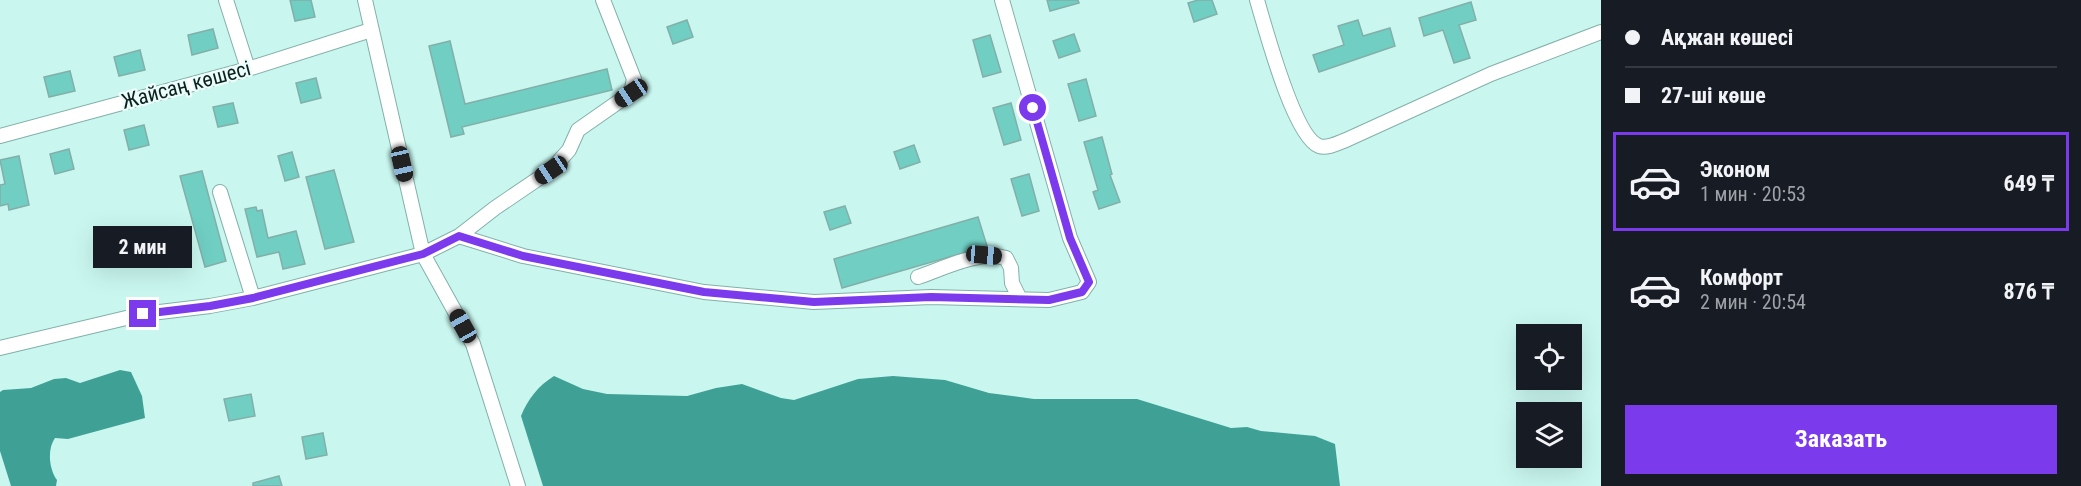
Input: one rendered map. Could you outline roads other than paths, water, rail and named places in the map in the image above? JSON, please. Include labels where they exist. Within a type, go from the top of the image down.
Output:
[{"type":"street","points":[[226,0],[248,69]]},
{"type":"street","points":[[365,0],[423,254],[473,344],[518,486]]},
{"type":"street","points":[[1,347],[143,314],[253,298],[423,254],[459,236],[495,207],[551,170],[569,150],[578,130],[631,93],[634,79],[603,0]]},
{"type":"street","points":[[459,236],[523,256],[704,292],[814,302],[931,297],[1049,300],[1082,292],[1089,282],[1070,238],[1002,0]]},
{"type":"street","points":[[1257,0],[1292,108],[1308,137],[1319,146],[1332,145],[1346,140],[1491,74],[1601,32]]},
{"type":"street","name":"Жайсаң көшесі","points":[[0,136],[248,69],[371,30]]},
{"type":"street","points":[[220,192],[253,298]]},
{"type":"street","points":[[918,277],[984,255],[999,256],[1006,258],[1011,268],[1012,283],[1020,299]]},
{"type":"water","points":[[120,370],[131,372],[142,396],[145,418],[68,439],[55,438],[50,459],[57,480],[56,486],[11,486],[0,451],[0,392],[31,388],[54,379],[66,378],[80,383]]},
{"type":"water","points":[[554,376],[583,389],[607,394],[687,396],[742,384],[781,398],[794,400],[858,379],[893,376],[945,380],[989,393],[1034,399],[1137,399],[1231,428],[1247,427],[1261,431],[1315,436],[1335,444],[1340,486],[543,486],[521,416],[534,393]]}]
